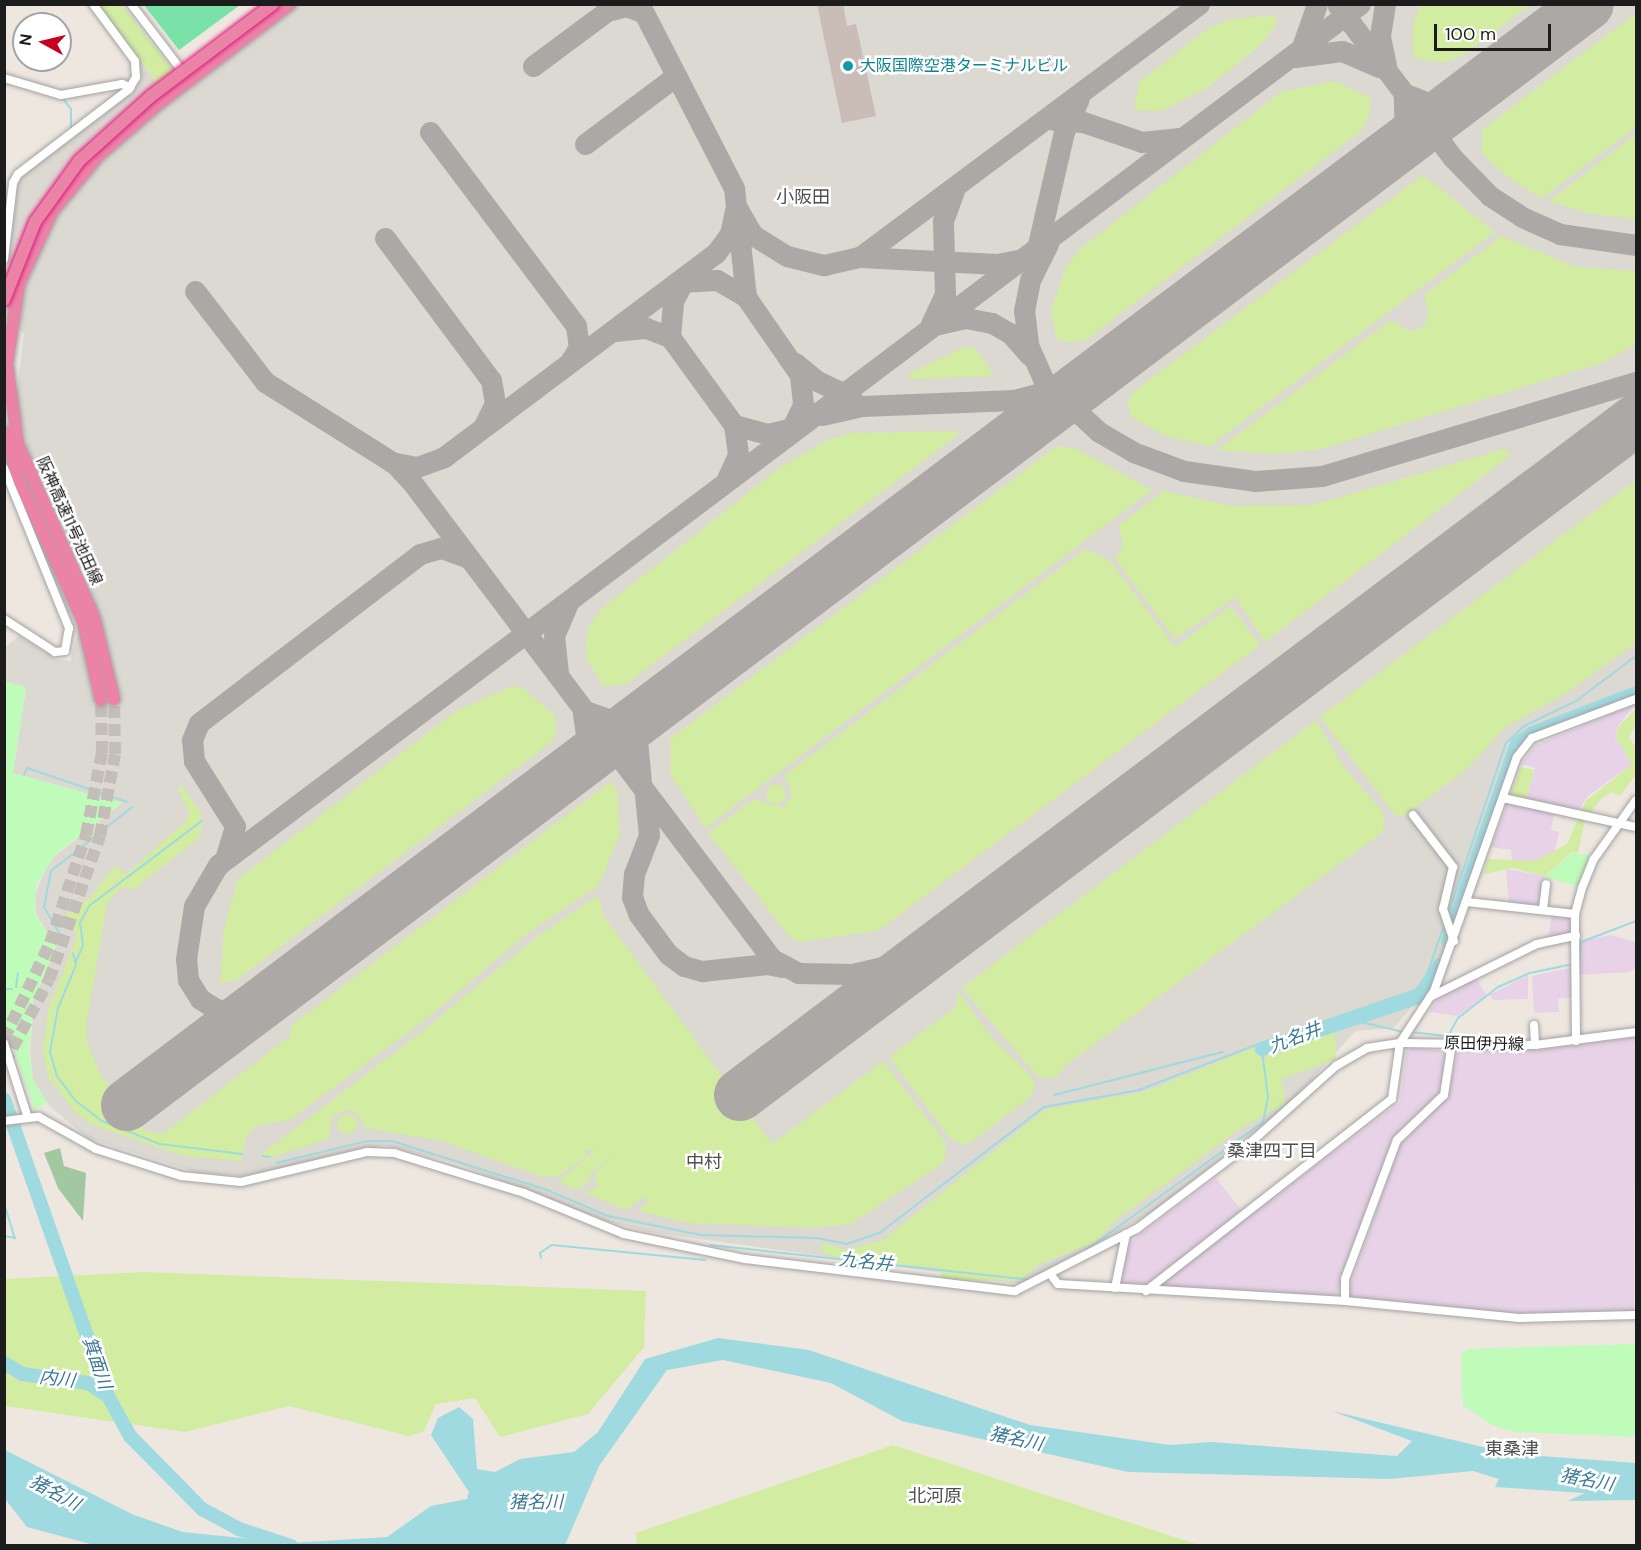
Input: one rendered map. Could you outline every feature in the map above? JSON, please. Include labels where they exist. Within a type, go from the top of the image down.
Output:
[{"type":"highway","points":[[4,300],[35,222],[79,161],[144,102],[273,4]]},
{"type":"highway","name":"阪神高速11号池田線","points":[[4,432],[20,482],[83,621],[108,699],[94,617],[18,444],[7,364],[17,294],[43,227],[86,169],[158,104],[290,4]]},
{"type":"street","points":[[4,259],[13,183],[18,174],[130,87],[136,77],[135,61],[93,4]]},
{"type":"street","points":[[130,4],[186,76],[281,4]]},
{"type":"street","points":[[4,78],[61,95],[122,84],[130,87]]},
{"type":"street","points":[[4,468],[69,628],[65,651],[55,652],[4,619]]},
{"type":"street","points":[[1146,1290],[1392,1099],[1400,1043],[1430,997],[1454,941],[1517,757],[1532,738],[1636,699]]},
{"type":"street","points":[[1503,798],[1636,827]]},
{"type":"street","points":[[1576,1041],[1575,914],[1591,865],[1636,800]]},
{"type":"street","points":[[1413,815],[1453,867],[1443,909],[1454,941]]},
{"type":"street","points":[[1543,909],[1546,884]]},
{"type":"street","points":[[1467,902],[1575,914]]},
{"type":"street","points":[[1430,997],[1537,944],[1576,936]]},
{"type":"street","points":[[1534,1025],[1535,1045]]},
{"type":"street","name":"原田伊丹線","points":[[25,1115],[46,1119],[96,1149],[181,1176],[241,1182],[384,1152],[524,1193],[606,1229],[744,1259],[1015,1291],[1052,1275],[1126,1234],[1250,1144],[1336,1066],[1367,1048],[1400,1043],[1535,1045],[1636,1032]]},
{"type":"street","points":[[4,1043],[25,1115],[4,1121]]},
{"type":"street","points":[[1345,1301],[1345,1279],[1397,1140],[1444,1095],[1452,1043]]},
{"type":"street","points":[[1115,1288],[1126,1234]]},
{"type":"street","points":[[1052,1275],[1058,1284],[1345,1301],[1519,1318],[1636,1315]]},
{"type":"shaded area","points":[[300,4],[1636,5],[1636,696],[1536,733],[1519,744],[1436,978],[1394,1028],[1355,1031],[1291,1103],[1156,1210],[1022,1284],[650,1232],[609,1222],[455,1163],[385,1145],[244,1176],[195,1172],[88,1138],[50,1107],[33,1080],[30,1052],[34,1000],[56,947],[36,914],[35,894],[49,861],[122,803],[13,773],[26,688],[5,681],[5,647],[19,636],[57,659],[70,661],[78,632],[80,567],[30,459],[16,399],[24,334],[5,316],[4,286],[18,183],[29,169],[133,93],[141,80],[139,59],[157,83],[174,71],[188,87]]},
{"type":"shaded area","points":[[1636,704],[1618,726],[1615,737],[1632,764],[1587,797],[1578,812],[1526,800],[1535,768],[1521,764],[1536,745]]},
{"type":"shaded area","points":[[1508,802],[1554,813],[1551,830],[1559,832],[1553,859],[1542,866],[1512,860],[1511,850],[1491,847]]},
{"type":"shaded area","points":[[1506,869],[1545,876],[1541,906],[1509,902]]},
{"type":"shaded area","points":[[1552,912],[1570,915],[1573,931],[1548,939]]},
{"type":"shaded area","points":[[1611,935],[1636,942],[1636,967],[1630,972],[1579,975],[1580,941]]},
{"type":"shaded area","points":[[1574,967],[1572,997],[1558,999],[1559,1012],[1534,1013],[1532,976]]},
{"type":"shaded area","points":[[1528,975],[1528,999],[1494,1000],[1489,995]]},
{"type":"shaded area","points":[[1476,977],[1486,995],[1458,1016],[1429,1012],[1437,1000]]},
{"type":"shaded area","points":[[1636,1037],[1634,1312],[1519,1316],[1346,1297],[1400,1145],[1447,1098],[1459,1047],[1537,1050]]},
{"type":"shaded area","points":[[1411,1048],[1448,1051],[1442,1093],[1391,1142],[1335,1299],[1165,1287],[1163,1282],[1400,1102],[1406,1052]]},
{"type":"shaded area","points":[[1216,1178],[1242,1211],[1146,1285],[1124,1285],[1120,1281],[1130,1242]]},
{"type":"green space","points":[[1420,4],[1530,5],[1463,55],[1444,63],[1413,58],[1413,25]]},
{"type":"green space","points":[[98,5],[122,5],[174,71],[157,83]]},
{"type":"green space","points":[[144,5],[240,5],[179,50]]},
{"type":"green space","points":[[1636,13],[1636,127],[1542,198],[1509,178],[1482,153],[1482,130]]},
{"type":"green space","points":[[1274,15],[1277,23],[1262,44],[1207,88],[1162,111],[1134,110],[1139,82],[1206,30],[1227,20]]},
{"type":"green space","points":[[1334,81],[1371,98],[1369,117],[1360,132],[1086,340],[1068,343],[1056,338],[1051,310],[1066,267],[1080,249],[1281,92]]},
{"type":"green space","points":[[1636,134],[1636,219],[1589,214],[1549,201]]},
{"type":"green space","points":[[1423,175],[1495,232],[1210,446],[1166,436],[1131,417],[1128,401],[1137,389]]},
{"type":"green space","points":[[1501,236],[1576,267],[1636,271],[1636,344],[1602,363],[1317,450],[1269,454],[1217,450],[1391,320],[1410,331],[1423,327],[1429,314],[1424,295]]},
{"type":"green space","points":[[965,347],[975,348],[994,376],[908,379],[910,373]]},
{"type":"green space","points":[[955,431],[959,434],[626,684],[603,686],[586,658],[588,628],[600,610],[778,469],[826,441],[851,433]]},
{"type":"green space","points":[[1057,446],[1077,449],[1152,490],[705,828],[671,775],[670,739]]},
{"type":"green space","points":[[1504,449],[1511,455],[1265,642],[1235,597],[1175,639],[1115,559],[1123,546],[1119,525],[1163,491],[1232,506],[1313,505]]},
{"type":"green space","points":[[1636,480],[1636,643],[1562,696],[1507,726],[1468,768],[1404,816],[1396,816],[1320,717]]},
{"type":"green space","points":[[1085,549],[1109,560],[1175,647],[1231,606],[1260,645],[878,931],[799,942],[790,937],[708,833],[754,799],[783,808],[792,796],[785,775]]},
{"type":"green space","points":[[4,681],[26,687],[13,773],[122,803],[56,854],[36,885],[35,914],[56,947],[34,1000],[29,1052],[33,1080],[47,1102],[35,1110],[5,1025]]},
{"type":"green space","points":[[512,686],[523,688],[555,716],[556,735],[549,744],[235,981],[220,983],[224,928],[238,879],[456,711]]},
{"type":"green space","points":[[1636,709],[1636,724],[1629,737],[1636,748],[1636,774],[1620,796],[1612,792],[1602,798],[1585,820],[1578,853],[1572,852],[1545,876],[1512,868],[1484,874],[1488,859],[1536,861],[1567,844],[1586,801],[1632,764],[1616,738],[1618,727]]},
{"type":"green space","points":[[1316,720],[1345,769],[1384,813],[1383,832],[1066,1065],[1056,1078],[1038,1077],[962,988]]},
{"type":"green space","points":[[1521,767],[1534,770],[1526,800],[1510,796]]},
{"type":"green space","points":[[610,782],[617,790],[620,835],[598,886],[527,934],[425,1020],[290,1120],[255,1126],[245,1140],[241,1161],[183,1156],[95,1126],[75,1112],[49,1078],[43,1051],[48,1010],[77,936],[65,915],[88,899],[115,866],[126,874],[186,821],[189,813],[178,788],[181,785],[201,812],[201,836],[135,889],[120,888],[107,904],[86,1027],[87,1043],[100,1073],[145,1131],[163,1134],[290,1036],[292,1025]]},
{"type":"green space","points":[[776,784],[783,787],[786,794],[783,801],[776,804],[769,801],[766,794],[769,787]]},
{"type":"green space","points":[[1572,853],[1595,856],[1580,887],[1545,877]]},
{"type":"green space","points":[[598,895],[603,915],[772,1144],[883,1061],[946,1143],[945,1162],[851,1224],[814,1228],[688,1223],[638,1211],[649,1201],[645,1197],[626,1210],[585,1193],[598,1186],[594,1174],[613,1156],[590,1173],[590,1183],[582,1182],[583,1188],[576,1190],[558,1182],[594,1151],[585,1150],[586,1156],[559,1176],[543,1177],[441,1141],[366,1128],[358,1115],[348,1109],[333,1116],[328,1139],[269,1158],[259,1156],[424,1030],[535,938]]},
{"type":"green space","points":[[958,991],[994,1040],[1032,1077],[1035,1087],[1031,1097],[969,1144],[961,1144],[949,1137],[889,1057],[956,1007]]},
{"type":"green space","points":[[1335,1029],[1336,1059],[1282,1079],[1285,1104],[1244,1126],[1115,1221],[1096,1242],[1038,1265],[1019,1281],[941,1280],[941,1268],[860,1264],[821,1252],[823,1243],[847,1250],[883,1240],[1046,1109],[1144,1092],[1258,1046],[1261,1061],[1267,1059],[1265,1051]]},
{"type":"green space","points":[[347,1114],[354,1117],[357,1124],[354,1131],[347,1134],[340,1131],[337,1124],[340,1117]]},
{"type":"green space","points":[[60,1148],[64,1166],[86,1173],[83,1221],[58,1188],[44,1153]]},
{"type":"green space","points":[[145,1272],[646,1291],[644,1347],[588,1414],[500,1437],[475,1398],[436,1404],[424,1431],[409,1436],[289,1406],[185,1432],[5,1406],[5,1279]]},
{"type":"green space","points":[[1636,1344],[1636,1437],[1515,1432],[1492,1425],[1463,1405],[1461,1354],[1468,1349]]},
{"type":"green space","points":[[893,1445],[1199,1545],[637,1545],[636,1533]]},
{"type":"water","name":"猪名川","points":[[718,1338],[809,1350],[1030,1425],[1170,1445],[1211,1442],[1397,1456],[1412,1441],[1332,1411],[1512,1454],[1636,1463],[1636,1500],[1568,1501],[1585,1493],[1495,1487],[1499,1479],[1473,1471],[1390,1479],[1128,1472],[902,1421],[831,1383],[723,1360],[667,1370],[599,1466],[565,1545],[94,1545],[27,1527],[5,1499],[5,1450],[134,1515],[183,1532],[291,1543],[387,1537],[431,1506],[467,1499],[469,1492],[431,1435],[438,1418],[459,1407],[473,1419],[477,1469],[495,1472],[520,1459],[574,1452],[598,1432],[645,1359]]},
{"type":"building","name":"大阪国際空港ターミナルビル","points":[[817,4],[843,4],[847,26],[856,24],[876,116],[842,123]]},
{"type":"waterway","points":[[63,99],[71,109],[71,127]]},
{"type":"waterway","points":[[1448,915],[1506,743],[1524,726],[1576,701],[1636,656]]},
{"type":"waterway","name":"九名井","points":[[1448,941],[1517,744],[1533,733],[1636,693]]},
{"type":"waterway","points":[[24,775],[27,768],[127,802]]},
{"type":"waterway","points":[[63,940],[44,907],[51,871],[132,807]]},
{"type":"waterway","points":[[76,961],[83,945],[80,923],[89,906],[202,821]]},
{"type":"waterway","points":[[1579,962],[1581,942],[1636,921]]},
{"type":"waterway","points":[[1261,1043],[1415,990],[1425,980],[1445,923]]},
{"type":"waterway","points":[[73,953],[76,965],[58,1008],[50,1052],[57,1076],[76,1101],[102,1121],[160,1144],[242,1154]]},
{"type":"waterway","points":[[1409,1032],[1448,1036],[1458,1018],[1498,987],[1530,973],[1573,964]]},
{"type":"waterway","name":"九名井","points":[[1262,1049],[1419,997],[1440,965]]},
{"type":"waterway","points":[[16,987],[18,973]]},
{"type":"waterway","points":[[4,989],[12,989]]},
{"type":"waterway","points":[[1317,1032],[1356,1021],[1404,1032]]},
{"type":"waterway","points":[[276,1163],[367,1141],[392,1141],[547,1190],[608,1216],[701,1235],[816,1238],[847,1244],[881,1232],[1044,1107],[1139,1090],[1261,1043],[1268,1097],[1263,1122],[1085,1251]]},
{"type":"waterway","points":[[1054,1095],[1223,1052]]},
{"type":"waterway","name":"箕面川","points":[[4,1099],[108,1396],[130,1436],[202,1509],[239,1529],[291,1546]]},
{"type":"waterway","points":[[262,1156],[270,1157]]},
{"type":"waterway","points":[[4,1203],[15,1238],[4,1236]]},
{"type":"waterway","name":"九名井","points":[[541,1258],[540,1253],[552,1245],[705,1260]]},
{"type":"waterway","name":"九名井","points":[[710,1245],[1030,1280]]},
{"type":"waterway","name":"内川","points":[[4,1363],[22,1374],[88,1383],[108,1396]]},
{"type":"taxiway","points":[[736,206],[753,235],[787,256],[824,265],[860,257],[1199,4]]},
{"type":"taxiway","points":[[1303,44],[1317,4]]},
{"type":"taxiway","points":[[263,1003],[239,1012],[216,1009],[200,999],[188,980],[186,959],[194,906],[218,865],[1360,4]]},
{"type":"taxiway","points":[[1385,4],[1380,37],[1386,65]]},
{"type":"taxiway","points":[[533,66],[607,11],[626,6],[644,13],[734,188],[746,297]]},
{"type":"taxiway","points":[[1338,6],[1453,158],[1490,196],[1522,217],[1560,234],[1636,245]]},
{"type":"taxiway","points":[[1295,57],[1342,51],[1379,67]]},
{"type":"taxiway","points":[[585,144],[676,76]]},
{"type":"taxiway","points":[[1386,156],[1405,132],[1404,95]]},
{"type":"taxiway","points":[[1408,95],[1436,106],[1466,97]]},
{"type":"taxiway","points":[[1036,253],[1064,132],[1079,99]]},
{"type":"taxiway","points":[[1054,120],[1083,122],[1142,142],[1180,138]]},
{"type":"taxiway","points":[[430,132],[576,326],[579,347],[570,362]]},
{"type":"taxiway","points":[[931,324],[945,294],[943,221],[954,190]]},
{"type":"taxiway","points":[[391,462],[417,467],[444,457],[716,253],[730,234],[736,206]]},
{"type":"taxiway","points":[[385,238],[491,380],[495,403],[484,426]]},
{"type":"taxiway","points":[[1048,244],[1030,280],[1024,310],[1028,345],[1044,381],[1099,432],[1133,452],[1184,471],[1256,481],[1322,476],[1636,382]]},
{"type":"taxiway","points":[[860,257],[997,264],[1018,260]]},
{"type":"taxiway","points":[[670,337],[673,301],[685,278]]},
{"type":"taxiway","points":[[679,282],[717,280],[746,297],[800,375],[803,405],[791,430]]},
{"type":"taxiway","points":[[195,291],[265,382],[395,464],[411,481],[772,959],[798,973],[852,974],[904,962],[951,937]]},
{"type":"taxiway","points":[[939,324],[966,318],[992,323],[1011,334],[1029,355]]},
{"type":"taxiway","points":[[615,331],[646,328],[670,337],[734,425],[738,455],[727,479]]},
{"type":"taxiway","points":[[795,363],[817,381],[852,397]]},
{"type":"taxiway","points":[[822,415],[862,406],[1014,400],[1077,383],[1112,363]]},
{"type":"taxiway","points":[[1633,423],[1636,420]]},
{"type":"taxiway","points":[[734,425],[768,434],[792,428]]},
{"type":"taxiway","points":[[225,859],[235,826],[194,761],[192,740],[199,723],[420,554],[441,548],[468,558]]},
{"type":"taxiway","points":[[558,673],[554,636],[568,603]]},
{"type":"taxiway","points":[[641,783],[637,740],[659,704]]},
{"type":"taxiway","points":[[585,711],[617,722],[646,713]]},
{"type":"taxiway","points":[[569,771],[587,742],[583,712]]},
{"type":"taxiway","points":[[645,795],[649,835],[634,874],[632,897],[639,915],[668,954],[684,966],[702,971],[767,964],[782,967]]},
{"type":"runway","points":[[127,1105],[1588,4]]},
{"type":"runway","points":[[740,1095],[1636,420]]},
{"type":"tunnel","points":[[4,1064],[49,980],[100,836],[115,754],[114,699]]},
{"type":"tunnel","points":[[4,1039],[50,943],[86,835],[102,753],[101,700]]},
{"type":"place","name":"大阪国際空港ターミナルビル","points":[[848,66]]},
{"type":"district","name":"小阪田","points":[[803,197]]},
{"type":"district","name":"桑津四丁目","points":[[1272,1151]]},
{"type":"district","name":"中村","points":[[704,1162]]},
{"type":"district","name":"東桑津","points":[[1512,1449]]},
{"type":"district","name":"北河原","points":[[935,1496]]}]
